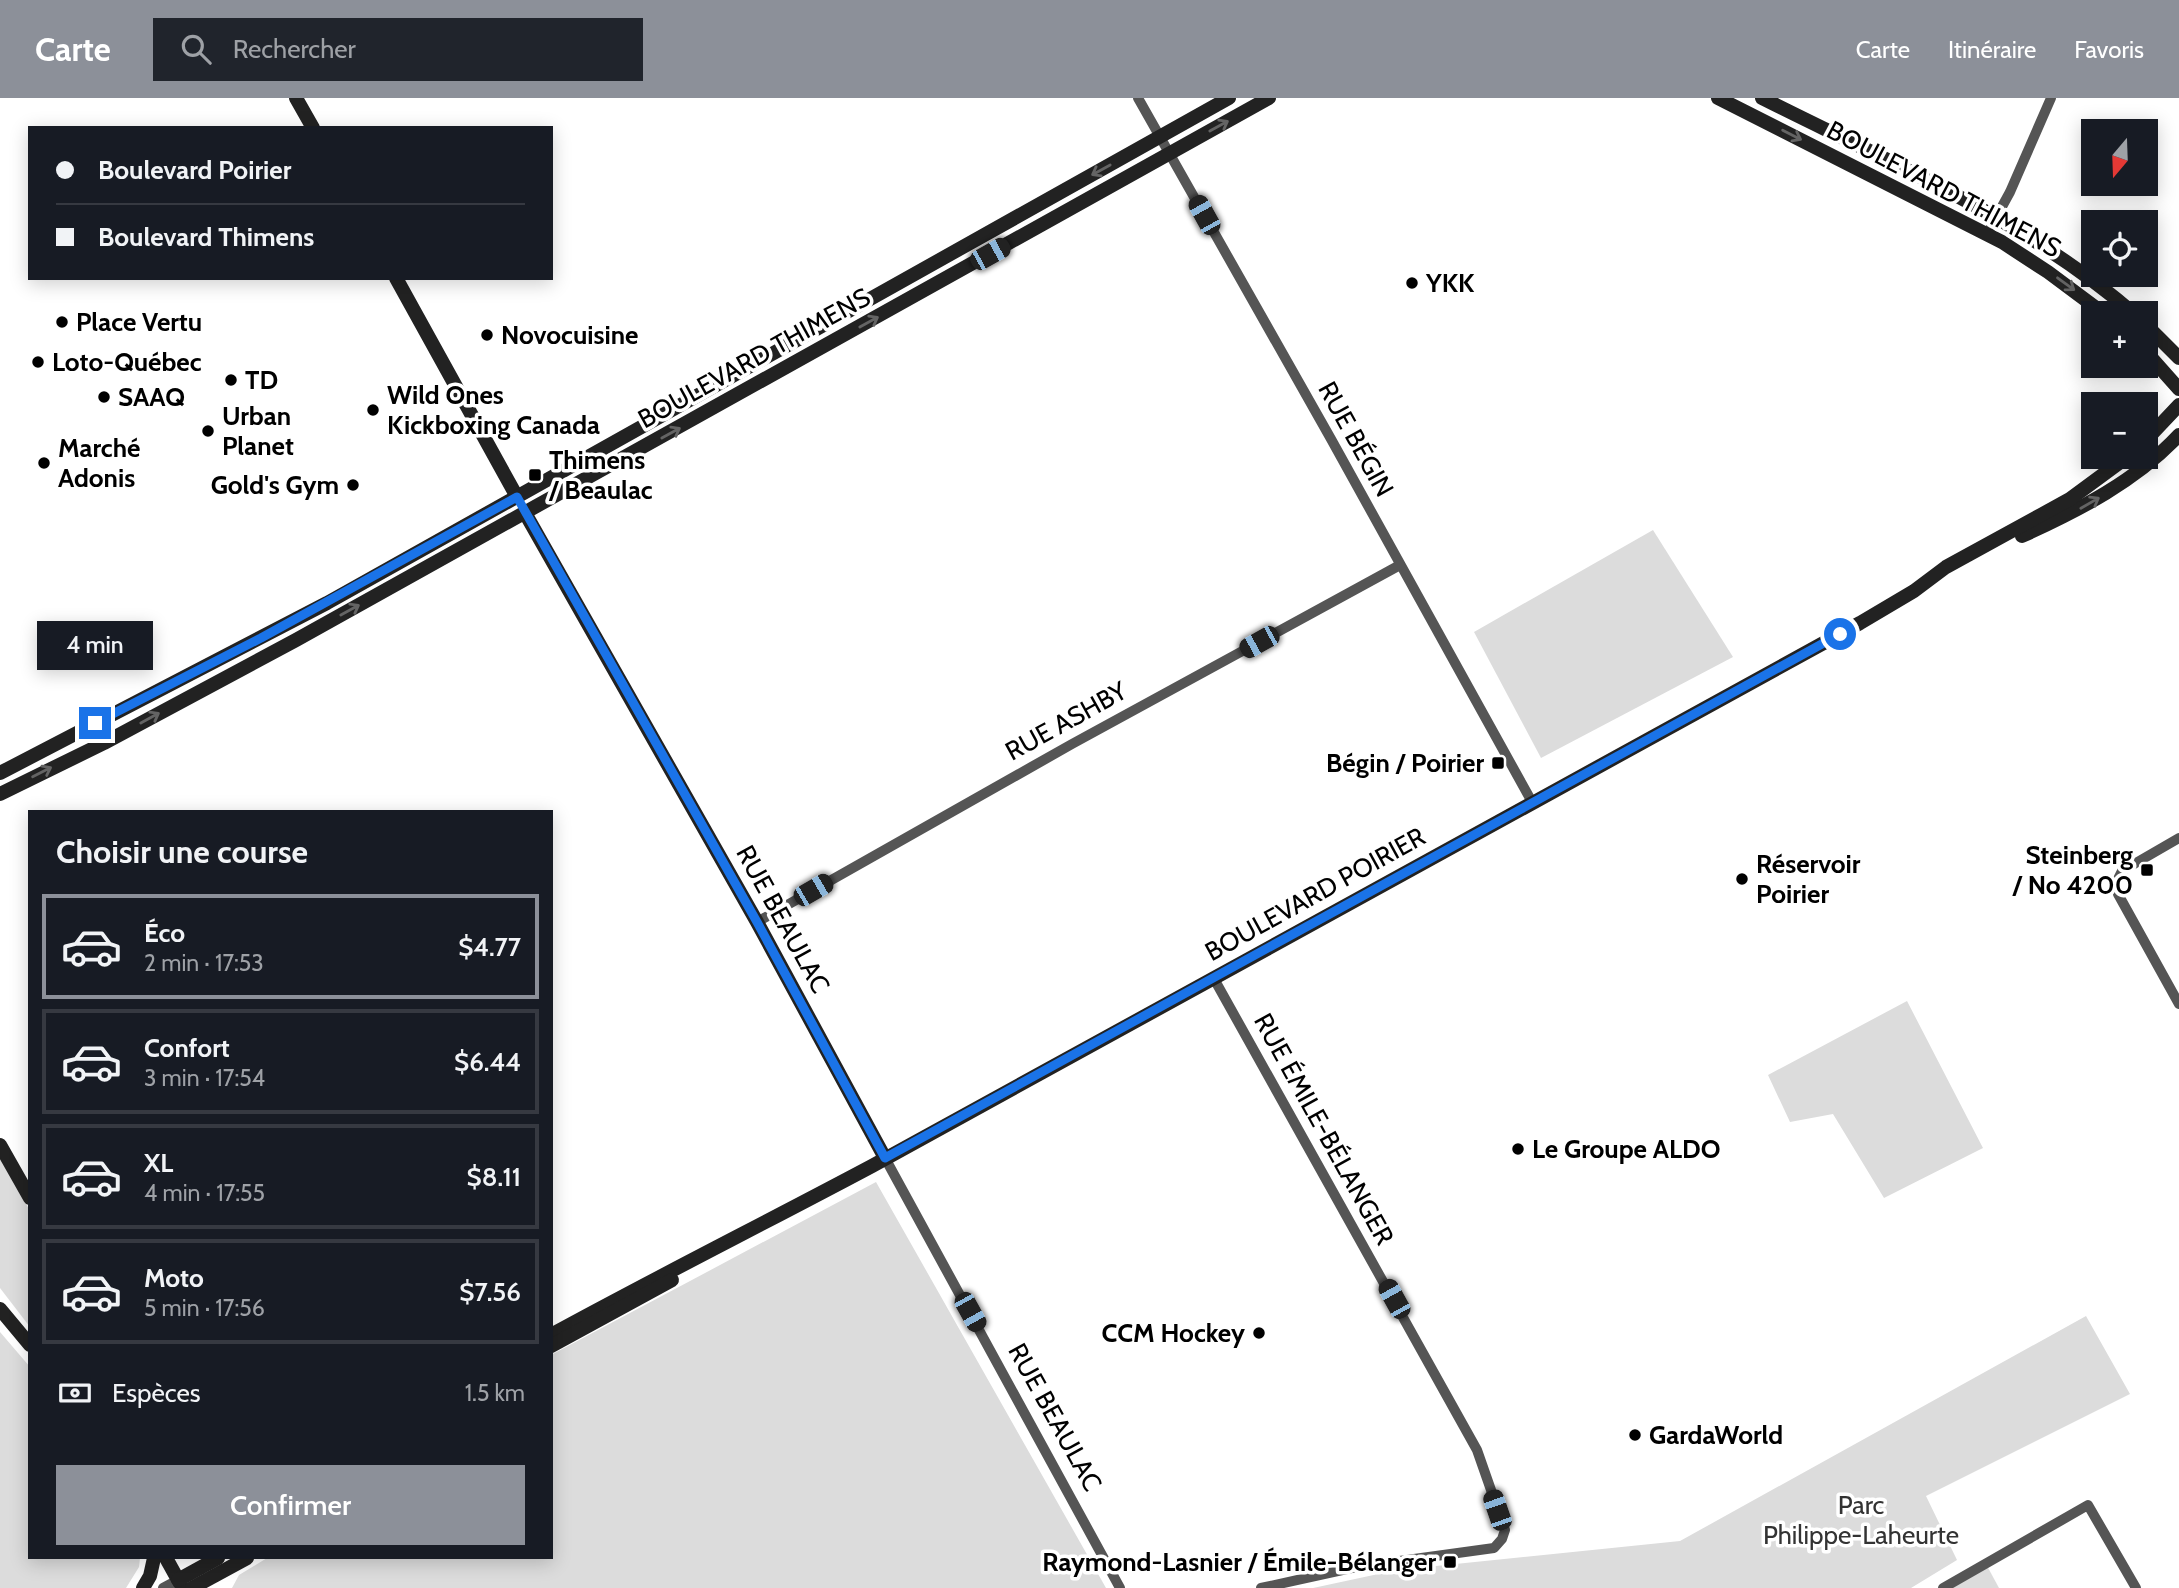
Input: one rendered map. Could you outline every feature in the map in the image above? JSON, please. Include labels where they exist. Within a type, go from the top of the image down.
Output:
[{"type":"street","points":[[296,98],[312,126]]},
{"type":"street","name":"RUE BÉGIN","points":[[1138,98],[1532,803]]},
{"type":"street","name":"BOULEVARD THIMENS","points":[[0,773],[261,638],[1229,98]]},
{"type":"street","name":"BOULEVARD THIMENS","points":[[0,794],[104,743],[525,513],[1269,98]]},
{"type":"street","name":"BOULEVARD THIMENS","points":[[1762,98],[1997,217],[2078,269],[2118,301]]},
{"type":"street","points":[[1987,234],[2051,98]]},
{"type":"street","name":"BOULEVARD THIMENS","points":[[1727,100],[1987,234],[2048,272],[2087,301]]},
{"type":"street","points":[[1040,204],[1049,221]]},
{"type":"street","points":[[923,270],[932,286]]},
{"type":"street","name":"RUE BEAULAC","points":[[397,280],[525,513],[757,922],[1120,1588]]},
{"type":"street","points":[[2158,337],[2179,358]]},
{"type":"street","points":[[2158,365],[2179,389]]},
{"type":"street","points":[[2158,427],[2179,405]]},
{"type":"street","name":"BOULEVARD POIRIER","points":[[1914,591],[2089,503],[2144,468],[2179,435]]},
{"type":"street","name":"BOULEVARD POIRIER","points":[[553,1334],[669,1270],[738,1238],[1860,623],[1914,591],[1946,567],[2070,499],[2111,469]]},
{"type":"street","name":"RUE ASHBY","points":[[757,922],[1072,744],[1400,565]]},
{"type":"street","points":[[2179,838],[2122,871],[2118,881],[2118,894],[2179,1004]]},
{"type":"street","name":"RUE ÉMILE-BÉLANGER","points":[[1213,977],[1476,1450],[1504,1530],[1502,1539],[1494,1548],[1356,1567],[1261,1588]]},
{"type":"street","points":[[0,1145],[28,1194]]},
{"type":"street","name":"BOULEVARD POIRIER","points":[[553,1345],[676,1278],[738,1238]]},
{"type":"street","points":[[0,1309],[28,1343]]},
{"type":"street","points":[[1946,1587],[2088,1505],[2131,1585]]},
{"type":"street","points":[[144,1588],[154,1559]]},
{"type":"street","points":[[167,1559],[181,1584]]},
{"type":"street","points":[[197,1577],[217,1559]]},
{"type":"street","points":[[163,1588],[181,1584],[244,1559]]},
{"type":"green space","points":[[1653,530],[1733,657],[1541,758],[1474,632]]},
{"type":"green space","points":[[1907,1001],[1983,1148],[1884,1198],[1833,1114],[1790,1122],[1768,1075]]},
{"type":"green space","points":[[0,1158],[28,1207],[28,1324],[0,1288]]},
{"type":"green space","points":[[876,1182],[1106,1588],[232,1588],[239,1575],[265,1559],[553,1559],[553,1354]]},
{"type":"green space","name":"Parc Philippe-Laheurte","points":[[2086,1316],[2130,1394],[1926,1496],[1957,1560],[1911,1588],[1313,1588],[1397,1570],[1680,1541]]},
{"type":"green space","points":[[0,1332],[28,1365],[28,1559],[140,1559],[139,1567],[126,1588],[0,1588]]},
{"type":"green space","points":[[1986,1564],[1999,1588],[1948,1588]]},
{"type":"place","name":"YKK","points":[[1412,283]]},
{"type":"place","name":"Place Vertu","points":[[62,322]]},
{"type":"place","name":"Novocuisine","points":[[487,335]]},
{"type":"place","name":"Loto-Québec","points":[[38,362]]},
{"type":"place","name":"TD","points":[[231,380]]},
{"type":"place","name":"SAAQ","points":[[104,397]]},
{"type":"place","name":"Wild Ones Kickboxing Canada","points":[[373,410]]},
{"type":"place","name":"Urban Planet","points":[[208,431]]},
{"type":"place","name":"Marché Adonis","points":[[44,463]]},
{"type":"place","name":"Thimens / Beaulac","points":[[535,475]]},
{"type":"place","name":"Gold's Gym","points":[[353,485]]},
{"type":"place","name":"Bégin / Poirier","points":[[1498,763]]},
{"type":"place","name":"Steinberg / No 4200","points":[[2147,870]]},
{"type":"place","name":"Réservoir Poirier","points":[[1742,879]]},
{"type":"place","name":"Le Groupe ALDO","points":[[1518,1149]]},
{"type":"place","name":"CCM Hockey","points":[[1259,1333]]},
{"type":"place","name":"GardaWorld","points":[[1635,1435]]},
{"type":"place","name":"Raymond-Lasnier / Émile-Bélanger","points":[[1450,1562]]},
{"type":"route","points":[[95,723],[327,603],[517,497],[757,922],[885,1158],[1840,634]]}]
